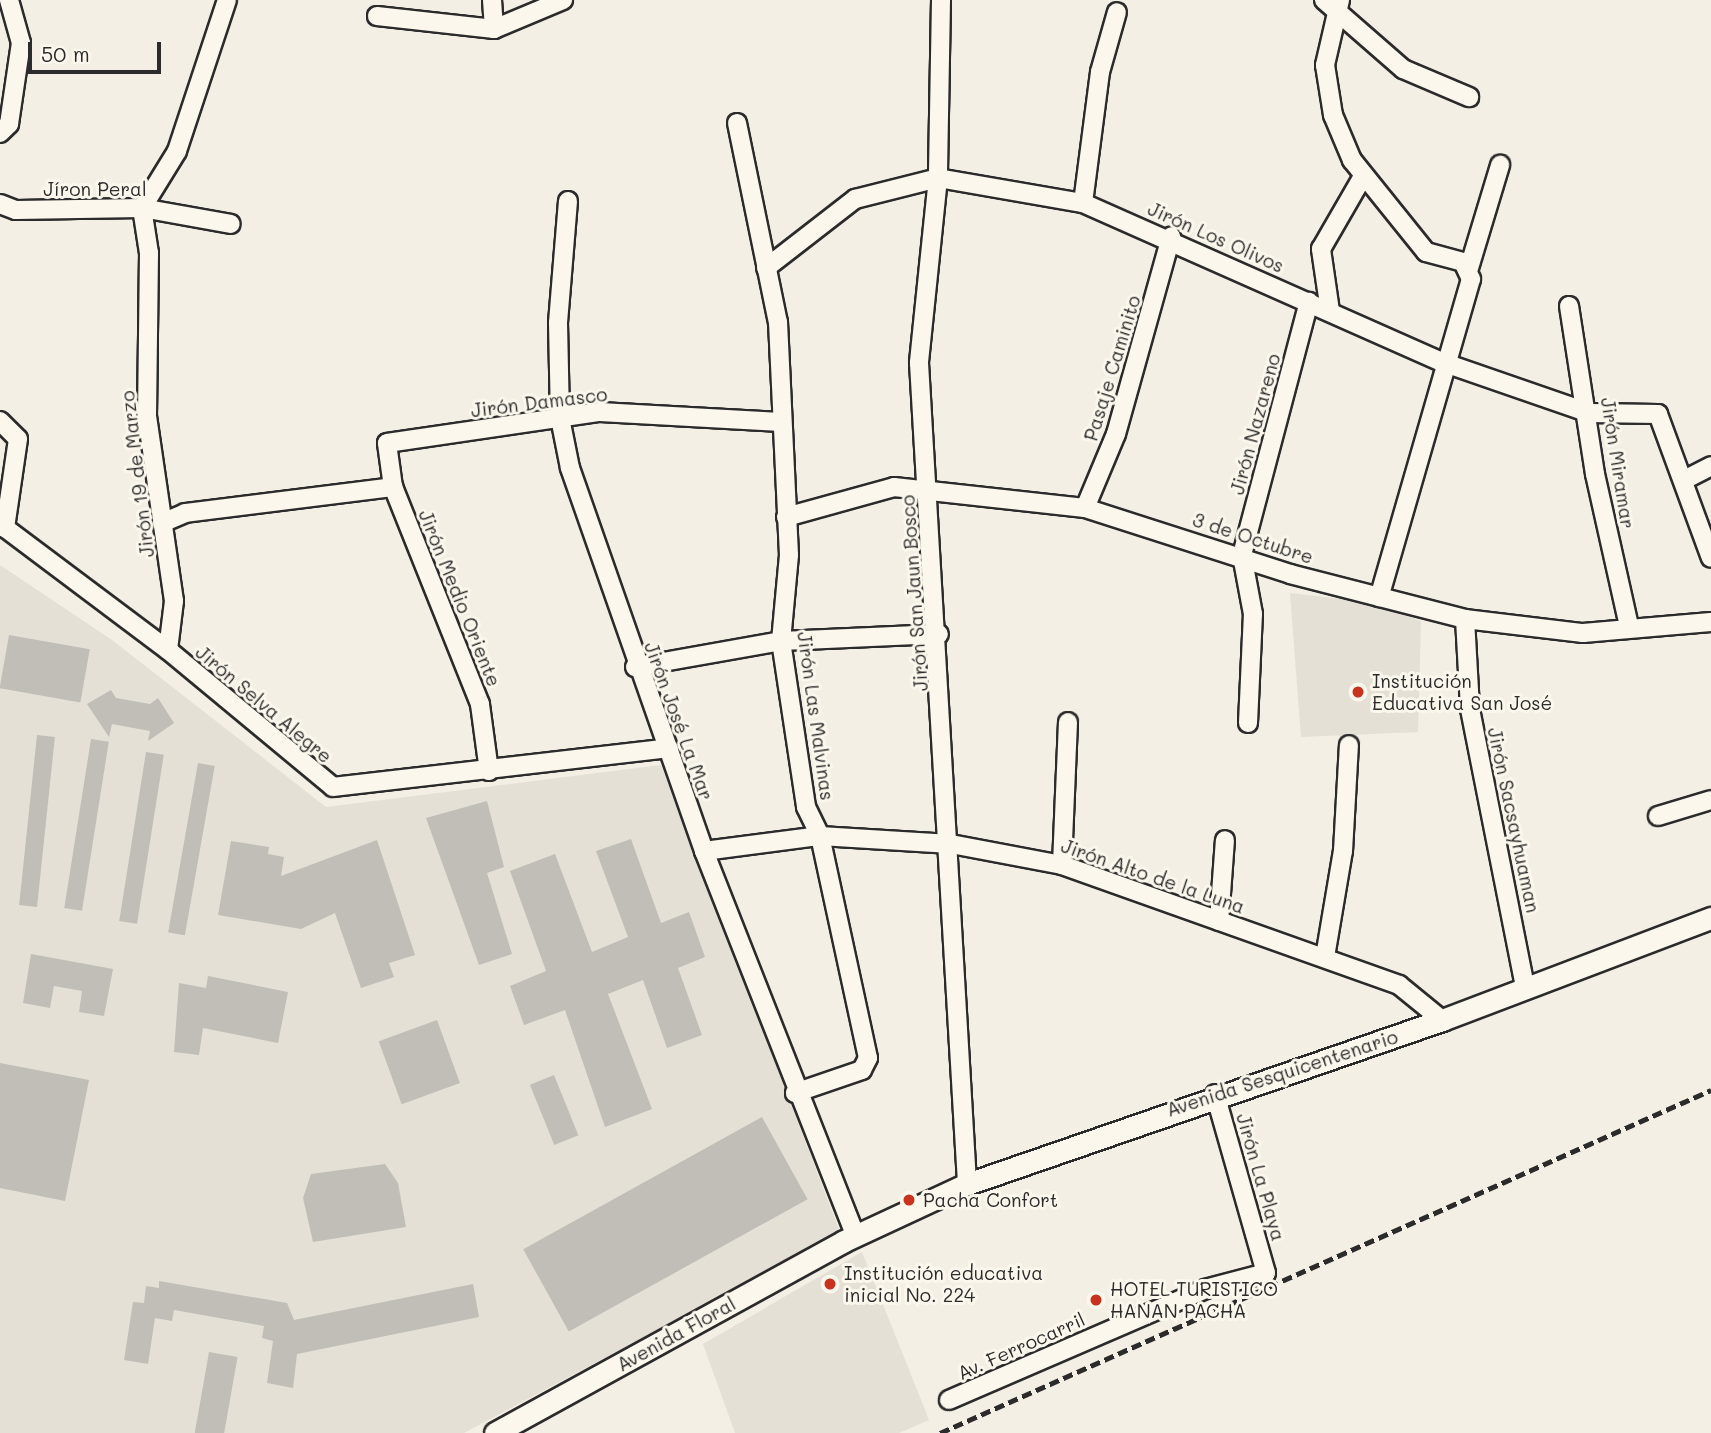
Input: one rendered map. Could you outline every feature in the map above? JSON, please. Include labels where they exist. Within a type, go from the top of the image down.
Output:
[{"type":"street","points":[[0,133],[9,124],[21,43],[9,0]]},
{"type":"street","points":[[142,208],[177,151],[227,0]]},
{"type":"street","points":[[492,0],[494,29]]},
{"type":"street","points":[[377,16],[494,29],[563,0]]},
{"type":"street","name":"Jirón San Jaun Bosco","points":[[941,0],[938,178],[919,363],[939,634],[967,1184]]},
{"type":"street","points":[[1333,3],[1403,69],[1469,97]]},
{"type":"street","points":[[1333,3],[1325,65],[1332,115],[1362,178],[1426,252],[1470,274]]},
{"type":"street","points":[[1083,203],[1100,72],[1117,12]]},
{"type":"street","name":"Jirón Las Malvinas","points":[[737,123],[778,322],[789,555],[781,641],[806,807],[820,836],[869,1058],[862,1070],[795,1093]]},
{"type":"street","points":[[1379,597],[1442,362],[1500,165]]},
{"type":"street","name":"Jirón Los Olivos","points":[[765,268],[855,199],[938,178],[1083,203],[1171,237],[1442,362],[1589,413],[1658,414],[1686,479]]},
{"type":"street","points":[[1330,311],[1321,249],[1362,178]]},
{"type":"street","name":"Jirón José La Mar","points":[[568,201],[558,323],[560,418],[569,468],[635,667],[668,748],[795,1093],[856,1236]]},
{"type":"street","name":"Jíron Peral","points":[[0,204],[16,210],[142,208],[231,224]]},
{"type":"street","name":"Jirón 19 de Marzo","points":[[142,208],[149,253],[147,416],[174,601],[168,650]]},
{"type":"street","name":"Pasaje Caminito","points":[[1085,508],[1116,434],[1171,237]]},
{"type":"street","name":"Jirón Nazareno","points":[[1248,723],[1253,614],[1242,555],[1309,302]]},
{"type":"street","name":"Jirón Miramar","points":[[1569,306],[1589,413],[1595,474],[1629,626]]},
{"type":"street","name":"Jirón Damasco","points":[[387,443],[600,412],[781,422]]},
{"type":"street","points":[[0,421],[18,439],[2,526]]},
{"type":"street","name":"Jirón Medio Oriente","points":[[387,443],[393,487],[465,659],[480,704],[489,771]]},
{"type":"street","points":[[1711,466],[1686,479],[1711,558]]},
{"type":"street","name":"3 de Octubre","points":[[786,517],[894,486],[1085,508],[1379,597],[1465,619],[1583,633],[1629,626],[1711,622]]},
{"type":"street","points":[[162,523],[185,513],[393,487]]},
{"type":"street","name":"Jirón Selva Alegre","points":[[2,526],[168,650],[333,787],[489,771],[668,748]]},
{"type":"street","name":"Jirón Sacsayhuaman","points":[[1465,619],[1470,709],[1525,988]]},
{"type":"street","points":[[635,667],[781,641],[939,634]]},
{"type":"street","points":[[1062,865],[1068,722]]},
{"type":"street","points":[[1325,957],[1343,851],[1349,745]]},
{"type":"street","points":[[1658,816],[1711,800]]},
{"type":"street","name":"Jirón Alto de la Luna","points":[[704,851],[820,836],[951,844],[1062,865],[1399,985],[1442,1020]]},
{"type":"street","points":[[1219,921],[1225,840]]},
{"type":"street","name":"Avenida Sesquicentenario","points":[[856,1236],[967,1184],[1215,1094],[1442,1020],[1711,918]]},
{"type":"street","name":"Jirón La Playa","points":[[1215,1094],[1266,1273]]},
{"type":"street","name":"Avenida Floral","points":[[495,1433],[856,1236]]},
{"type":"street","name":"Av. Ferrocarril","points":[[949,1400],[1205,1289],[1266,1273]]},
{"type":"shaded area","points":[[0,565],[112,640],[326,807],[661,765],[840,1232],[464,1433],[0,1433]]},
{"type":"shaded area","name":"Institución Educativa San José","points":[[1290,593],[1368,602],[1421,621],[1418,732],[1301,737]]},
{"type":"shaded area","points":[[862,1252],[929,1420],[899,1433],[735,1433],[703,1344]]},
{"type":"building","points":[[9,635],[90,649],[80,702],[0,688]]},
{"type":"building","points":[[111,690],[116,698],[150,704],[158,698],[174,723],[148,741],[150,731],[112,724],[109,737],[87,704]]},
{"type":"building","points":[[37,735],[55,737],[37,907],[19,905]]},
{"type":"building","points":[[91,739],[109,742],[82,911],[64,908]]},
{"type":"building","points":[[146,752],[164,755],[137,924],[119,921]]},
{"type":"building","points":[[198,763],[215,766],[185,935],[168,932]]},
{"type":"building","points":[[487,801],[504,867],[487,873],[512,954],[479,965],[426,818]]},
{"type":"building","points":[[631,839],[661,923],[689,912],[705,957],[678,968],[702,1035],[667,1048],[643,980],[608,994],[652,1109],[605,1127],[565,1010],[524,1025],[510,986],[546,971],[510,871],[555,854],[592,952],[628,937],[596,851]]},
{"type":"building","points":[[377,840],[415,955],[389,963],[394,977],[361,988],[335,913],[301,929],[218,915],[231,841],[269,847],[268,854],[284,857],[281,876]]},
{"type":"building","points":[[31,954],[113,969],[104,1016],[79,1012],[82,991],[54,986],[50,1008],[23,1003]]},
{"type":"building","points":[[208,976],[288,992],[278,1043],[203,1028],[199,1055],[174,1052],[179,983],[206,988]]},
{"type":"building","points":[[437,1020],[460,1083],[402,1104],[379,1041]]},
{"type":"building","points":[[0,1063],[89,1080],[65,1201],[0,1188]]},
{"type":"building","points":[[554,1075],[578,1135],[554,1145],[530,1085]]},
{"type":"building","points":[[762,1117],[808,1199],[569,1332],[523,1249]]},
{"type":"building","points":[[385,1164],[398,1183],[406,1227],[313,1242],[303,1198],[311,1174]]},
{"type":"building","points":[[159,1281],[287,1303],[294,1320],[473,1284],[479,1317],[297,1354],[293,1388],[267,1383],[273,1341],[262,1338],[264,1326],[174,1310],[172,1321],[155,1318],[148,1364],[124,1360],[133,1302],[144,1303],[146,1286],[159,1288]]},
{"type":"building","points":[[209,1352],[238,1357],[224,1433],[195,1433]]},
{"type":"railway","points":[[940,1433],[1711,1090]]},
{"type":"place","name":"Institución Educativa San José","points":[[1358,692]]},
{"type":"place","name":"Pacha Confort","points":[[909,1200]]},
{"type":"place","name":"Institución educativa inicial No. 224","points":[[830,1284]]},
{"type":"place","name":"HOTEL TURISTICO HANAN PACHA","points":[[1096,1300]]}]
